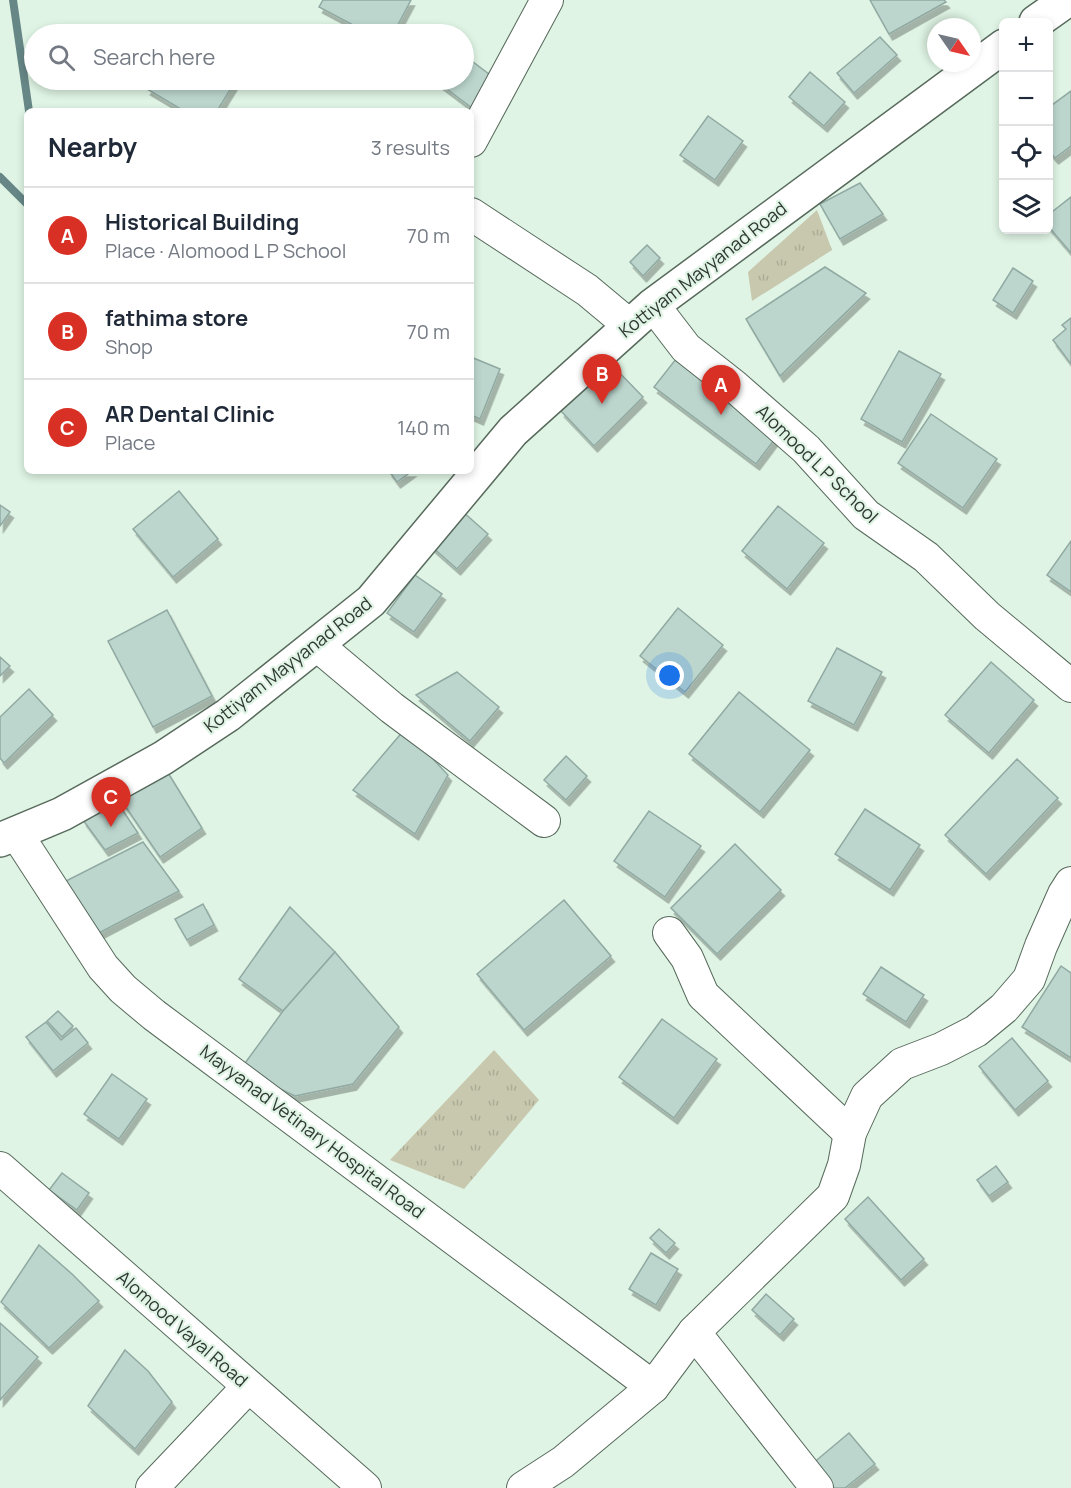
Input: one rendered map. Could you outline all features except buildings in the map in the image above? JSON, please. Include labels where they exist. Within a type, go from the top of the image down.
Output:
[{"type":"main road","points":[[1041,18],[1066,0]]},
{"type":"main road","name":"Kottiyam Mayyanad Road","points":[[8,837],[62,814],[163,758],[228,716],[371,601],[513,431],[653,304],[999,50]]},
{"type":"street","points":[[474,135],[547,0]]},
{"type":"street","points":[[474,216],[587,290],[629,325]]},
{"type":"street","name":"Alomood L P School","points":[[653,304],[686,348],[733,385],[806,449],[866,515],[926,557],[987,616],[1071,686]]},
{"type":"street","points":[[317,645],[392,708],[544,821]]},
{"type":"street","name":"Mayyanad Vetinary Hospital Road","points":[[8,837],[103,967],[123,989],[154,1015],[653,1387]]},
{"type":"street","points":[[523,1488],[563,1462],[653,1387],[694,1332],[833,1196],[844,1165],[850,1133],[867,1096],[902,1064],[976,1032],[1010,1001],[1029,979],[1041,946],[1071,883]]},
{"type":"street","points":[[669,933],[687,958],[703,995],[850,1133]]},
{"type":"street","name":"Alomood Vayal Road","points":[[0,1168],[365,1488]]},
{"type":"street","points":[[694,1332],[817,1488]]},
{"type":"street","points":[[152,1488],[248,1387]]},
{"type":"green space","points":[[817,210],[832,250],[752,301],[748,272]]},
{"type":"green space","points":[[494,1050],[539,1100],[464,1189],[390,1160]]},
{"type":"waterway","points":[[13,0],[24,76]]},
{"type":"waterway","points":[[26,90],[29,108]]},
{"type":"waterway","points":[[0,177],[24,201]]},
{"type":"place","name":"fathima store","points":[[602,404]]},
{"type":"place","name":"Historical Building","points":[[721,415]]},
{"type":"place","name":"AR Dental Clinic","points":[[111,827]]}]
